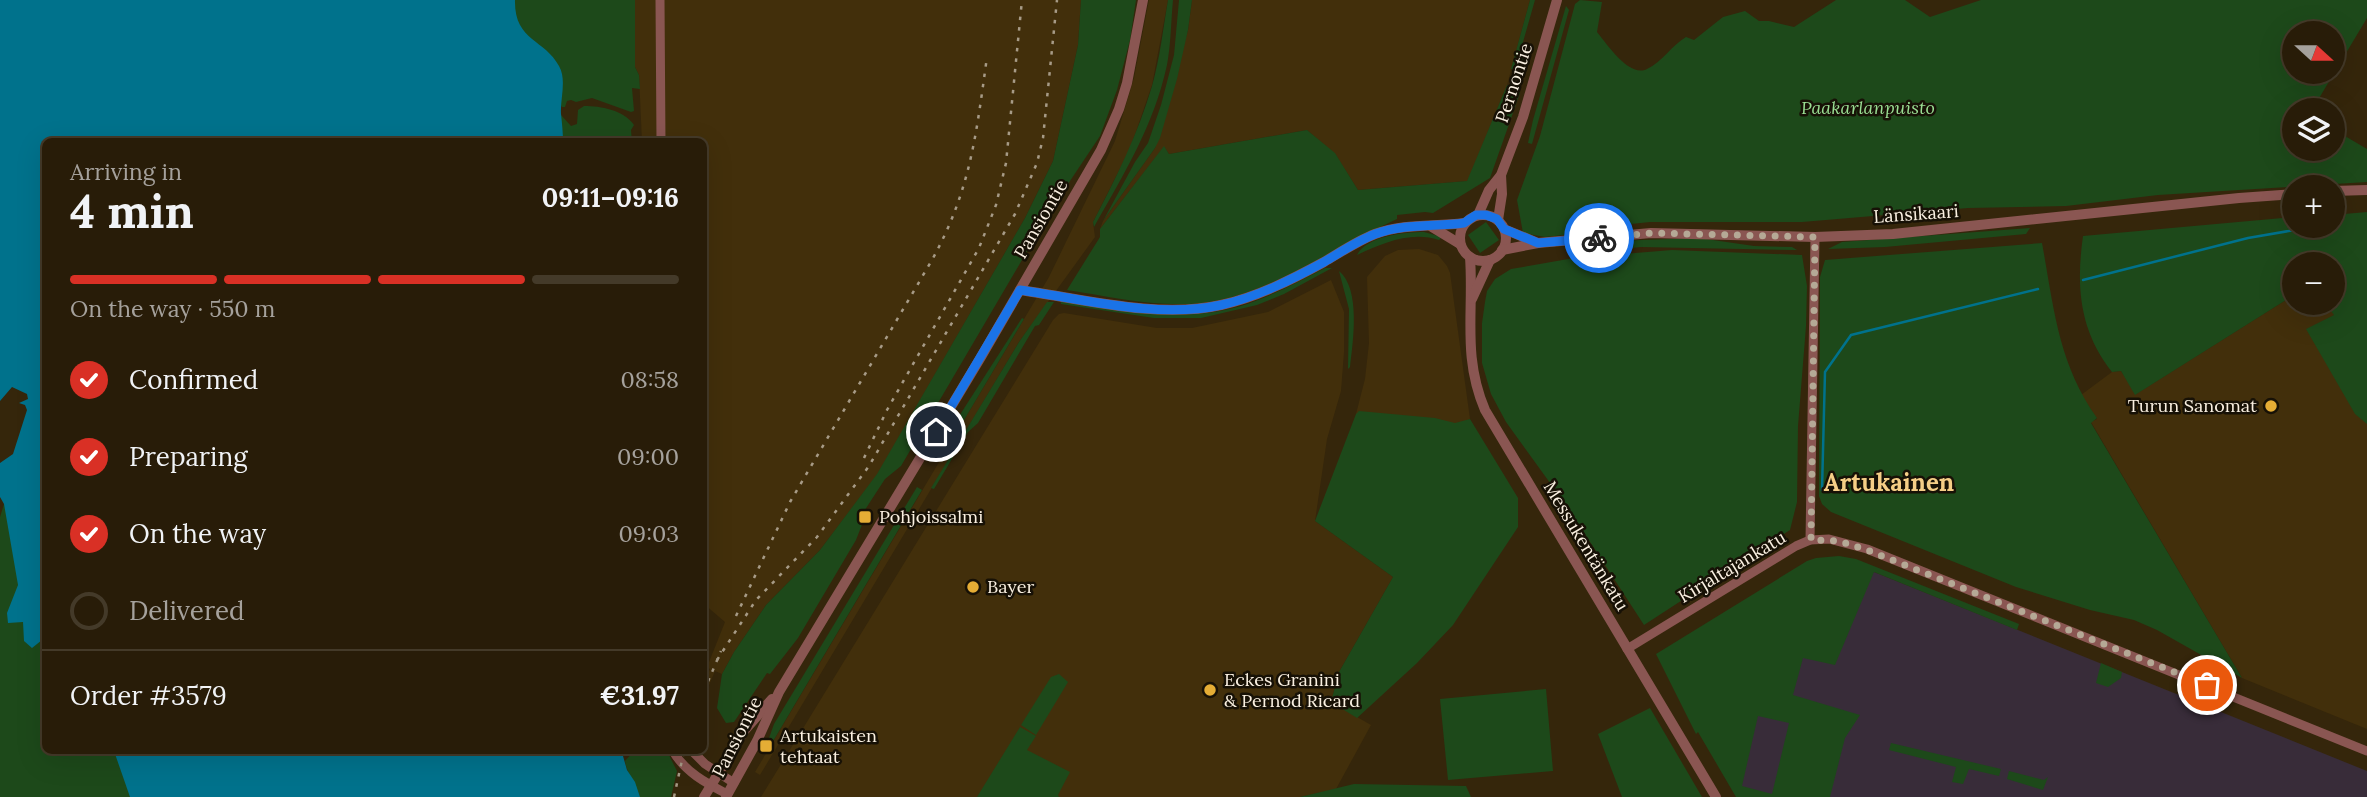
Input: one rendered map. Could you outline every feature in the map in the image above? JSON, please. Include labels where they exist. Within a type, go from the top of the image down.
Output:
[{"type":"street","points":[[660,0],[661,138]]},
{"type":"street","name":"Pansiontie","points":[[727,796],[757,741],[779,692],[1020,290],[1110,132],[1131,64],[1143,0]]},
{"type":"street","name":"Pernontie","points":[[1478,215],[1489,190],[1501,175],[1533,86],[1557,0]]},
{"type":"street","name":"Pernontie","points":[[1501,175],[1501,225]]},
{"type":"street","points":[[2345,191],[2367,190]]},
{"type":"street","name":"Länsikaari","points":[[1503,250],[1538,243],[1651,233],[1815,237],[1893,234],[2282,195]]},
{"type":"street","points":[[1020,290],[1157,309],[1212,307],[1245,299],[1270,289],[1375,234],[1409,226],[1432,227],[1443,223],[1464,223],[1478,215],[1488,215],[1501,225],[1506,238],[1503,250],[1490,260],[1480,261],[1470,257],[1460,244],[1432,227]]},
{"type":"street","points":[[1460,244],[1464,223]]},
{"type":"street","name":"Länsikaari","points":[[1501,225],[1538,243]]},
{"type":"street","points":[[1811,540],[1815,237]]},
{"type":"street","name":"Messukentänkatu","points":[[1470,257],[1471,362],[1475,385],[1485,410],[1716,797]]},
{"type":"street","name":"Messukentänkatu","points":[[1472,299],[1490,260]]},
{"type":"street","name":"Kirjaltajankatu","points":[[1627,649],[1786,552],[1811,540],[1839,541],[2367,751]]},
{"type":"street","name":"Pansiontie","points":[[704,797],[744,731],[779,692]]},
{"type":"street","points":[[675,754],[689,771],[727,796]]},
{"type":"street","points":[[696,754],[734,783]]},
{"type":"shaded area","points":[[635,0],[1081,0],[1078,45],[1053,161],[1025,218],[877,475],[820,550],[766,605],[722,674],[715,671],[707,690],[710,669],[707,667],[725,622],[707,607],[707,138],[642,138],[639,75],[635,67]]},
{"type":"shaded area","points":[[1149,0],[1168,0],[1152,85],[1130,149],[1093,222],[1095,237],[1019,342],[760,775],[755,772],[1049,277],[1115,141],[1134,78]]},
{"type":"shaded area","points":[[1192,0],[1530,0],[1507,85],[1468,181],[1358,190],[1335,154],[1307,130],[1169,154],[1164,147],[1100,229],[1155,148],[1188,30]]},
{"type":"shaded area","points":[[2367,212],[2367,729],[2242,678],[2091,422],[2097,419],[2081,395],[2112,372],[2121,371],[2136,394],[2282,303],[2282,315],[2345,315],[2345,252],[2333,252],[2333,238],[2345,238],[2345,221]]},
{"type":"shaded area","points":[[1419,249],[1438,255],[1450,273],[1470,419],[1432,439],[1356,414],[1365,379],[1369,343],[1367,277],[1385,256],[1398,250]]},
{"type":"shaded area","points":[[1331,280],[1344,312],[1344,352],[1341,391],[1327,439],[1315,521],[1393,577],[1339,672],[1331,702],[1371,725],[1336,789],[1300,797],[761,797],[1059,314],[1157,328],[1192,328],[1268,312]]},
{"type":"shaded area","points":[[1874,572],[2367,771],[2367,797],[1736,797],[1750,612]]},
{"type":"green space","points":[[493,0],[635,0],[635,67],[639,75],[640,89],[632,88],[634,111],[592,98],[567,101],[565,107],[562,107]]},
{"type":"green space","points":[[1081,0],[1136,0],[1130,40],[1117,90],[1100,136],[1056,202],[901,466],[885,479],[859,519],[863,522],[856,540],[798,638],[770,674],[767,673],[734,722],[726,723],[717,708],[722,674],[734,652],[766,605],[820,550],[877,474],[1025,218],[1053,161],[1078,45]]},
{"type":"green space","points":[[1168,0],[1173,0],[1170,41],[1161,87],[1137,149],[1094,227],[1093,222],[1126,156],[1152,86]]},
{"type":"green space","points":[[1179,0],[1192,0],[1188,30],[1160,138],[1103,221],[1148,143],[1174,55]]},
{"type":"green space","points":[[1530,0],[1535,0],[1519,56],[1526,58],[1523,72],[1511,69]]},
{"type":"green space","name":"Paakarlanpuisto","points":[[1580,0],[1602,2],[1597,32],[1619,58],[1633,69],[1640,70],[1652,66],[1686,37],[1694,40],[1723,17],[1745,11],[1759,21],[1794,27],[1836,0],[1905,0],[1930,17],[1981,0],[2367,0],[2367,18],[2345,55],[2345,21],[2282,21],[2282,84],[2328,84],[2319,98],[2282,98],[2282,161],[2345,161],[2345,136],[2367,149],[2367,182],[2345,183],[2345,175],[2282,175],[2282,187],[2158,195],[2066,206],[1968,208],[1802,222],[1650,222],[1565,231],[1564,235],[1545,237],[1523,233],[1517,200],[1540,136],[1575,4]]},
{"type":"green space","points":[[1566,6],[1569,10],[1532,144],[1528,143],[1533,120]]},
{"type":"green space","points":[[1507,85],[1520,90],[1520,93],[1490,178],[1433,213],[1397,215],[1397,219],[1271,283],[1217,300],[1159,304],[1067,290],[1100,237],[1100,229],[1164,146],[1169,154],[1307,130],[1335,153],[1358,190],[1467,181]]},
{"type":"green space","points":[[584,106],[618,112],[634,125],[632,138],[547,138],[561,115],[571,126],[577,124],[578,110]]},
{"type":"green space","points":[[2367,212],[2367,424],[2355,414],[2306,329],[2334,315],[2345,315],[2345,252],[2282,252],[2282,303],[2135,395],[2121,371],[2112,372],[2101,356],[2086,324],[2082,307],[2080,272],[2083,236],[2282,218],[2282,238],[2345,238],[2345,214]]},
{"type":"green space","points":[[1486,222],[1499,240],[1480,253],[1468,235]]},
{"type":"green space","points":[[2030,228],[2026,234],[1885,247],[1828,249],[1842,242]]},
{"type":"green space","points":[[1424,232],[1442,237],[1439,240],[1418,237],[1397,240],[1357,255],[1377,239]]},
{"type":"green space","points":[[1699,238],[1754,246],[1792,247],[1797,250],[1641,247],[1570,254],[1570,250],[1614,241]]},
{"type":"green space","points":[[2042,243],[2059,334],[2074,377],[2097,418],[2091,423],[2242,678],[2134,620],[2090,610],[2016,587],[1831,512],[1822,504],[1819,496],[1820,277],[1825,260]]},
{"type":"green space","points":[[1672,250],[1802,255],[1807,286],[1798,426],[1797,502],[1790,530],[1644,625],[1566,505],[1506,422],[1491,394],[1482,363],[1482,323],[1487,291],[1495,279],[1511,269],[1574,258]]},
{"type":"green space","points":[[1325,268],[1332,268],[1257,305],[1201,318],[1154,318],[1061,304],[1069,302],[1177,314],[1220,311],[1263,298]]},
{"type":"green space","points":[[1339,271],[1346,279],[1353,303],[1353,344],[1348,369],[1349,309]]},
{"type":"green space","points":[[1047,302],[1054,302],[1039,325],[1035,326],[978,423],[968,432],[934,489],[931,488],[1019,342]]},
{"type":"green space","points":[[1022,318],[1024,319],[941,459],[938,457],[945,438]]},
{"type":"green space","points":[[1359,411],[1435,418],[1455,423],[1470,419],[1518,498],[1518,527],[1453,625],[1417,663],[1357,718],[1331,702],[1339,672],[1393,577],[1315,521]]},
{"type":"green space","points":[[42,470],[42,754],[148,754],[169,797],[0,797],[0,517],[4,504]]},
{"type":"green space","points":[[917,487],[922,490],[772,743],[768,741],[774,724]]},
{"type":"green space","points":[[1839,556],[1856,559],[2019,624],[2017,630],[1874,572],[1835,665],[1803,658],[1793,695],[1860,715],[1845,738],[1830,797],[1736,797],[1698,732],[1696,734],[1656,654],[1816,558]],"holes":[[[1758,716],[1789,723],[1772,794],[1742,786]]]},
{"type":"green space","points":[[2101,663],[2122,672],[2121,678],[2108,687],[2096,683]]},
{"type":"green space","points":[[1059,674],[1068,682],[1036,735],[1021,725],[1051,677]]},
{"type":"green space","points":[[1546,689],[1553,771],[1448,780],[1440,699]]},
{"type":"green space","points":[[1650,708],[1702,797],[1622,797],[1598,734]]},
{"type":"green space","points":[[1020,727],[1036,736],[1027,750],[1070,772],[1059,797],[977,797]]},
{"type":"green space","points":[[1891,743],[2001,769],[1999,776],[1969,769],[1963,784],[1952,782],[1956,767],[1889,750]]},
{"type":"green space","points":[[631,754],[668,754],[677,771],[671,797],[640,797],[625,761]]},
{"type":"green space","points":[[2009,771],[2044,780],[2048,777],[2043,790],[2007,779]]},
{"type":"green space","points":[[1354,784],[1466,786],[1471,797],[1300,797]]},
{"type":"water","points":[[0,0],[515,0],[519,24],[553,57],[561,71],[563,138],[42,138],[42,640],[32,648],[24,641],[23,622],[8,623],[7,613],[18,585],[4,504],[0,497],[0,463],[13,454],[27,410],[25,405],[19,403],[28,399],[27,394],[12,387],[0,401]]},
{"type":"water","points":[[115,754],[623,756],[640,797],[130,797]]},
{"type":"waterway","points":[[2083,280],[2248,238],[2282,232]]},
{"type":"waterway","points":[[1822,490],[1825,372],[1851,335],[2038,289]]},
{"type":"railway","points":[[864,458],[887,410],[979,248],[996,205],[1006,163],[1022,0]]},
{"type":"railway","points":[[717,660],[756,600],[817,537],[869,466],[1015,214],[1037,163],[1043,138],[1057,0]]},
{"type":"railway","points":[[736,616],[790,502],[945,234],[956,209],[970,161],[987,57]]},
{"type":"railway","points":[[707,684],[721,651]]},
{"type":"railway","points":[[674,797],[683,754]]},
{"type":"way so far","points":[[1599,238],[1651,233],[1815,237],[1811,540],[1839,541],[1867,550],[2207,685]]},
{"type":"place","name":"Turun Sanomat","points":[[2271,406]]},
{"type":"place","name":"Pohjoissalmi","points":[[865,517]]},
{"type":"place","name":"Bayer","points":[[973,587]]},
{"type":"place","name":"Eckes Granini & Pernod Ricard","points":[[1210,690]]},
{"type":"place","name":"Artukaisten tehtaat","points":[[766,746]]},
{"type":"district","name":"Artukainen","points":[[1889,483]]},
{"type":"route","points":[[936,432],[1020,290],[1157,309],[1219,306],[1257,294],[1296,277],[1375,234],[1399,227],[1459,224],[1479,214],[1490,215],[1501,223],[1504,229],[1538,243],[1599,238]]}]
